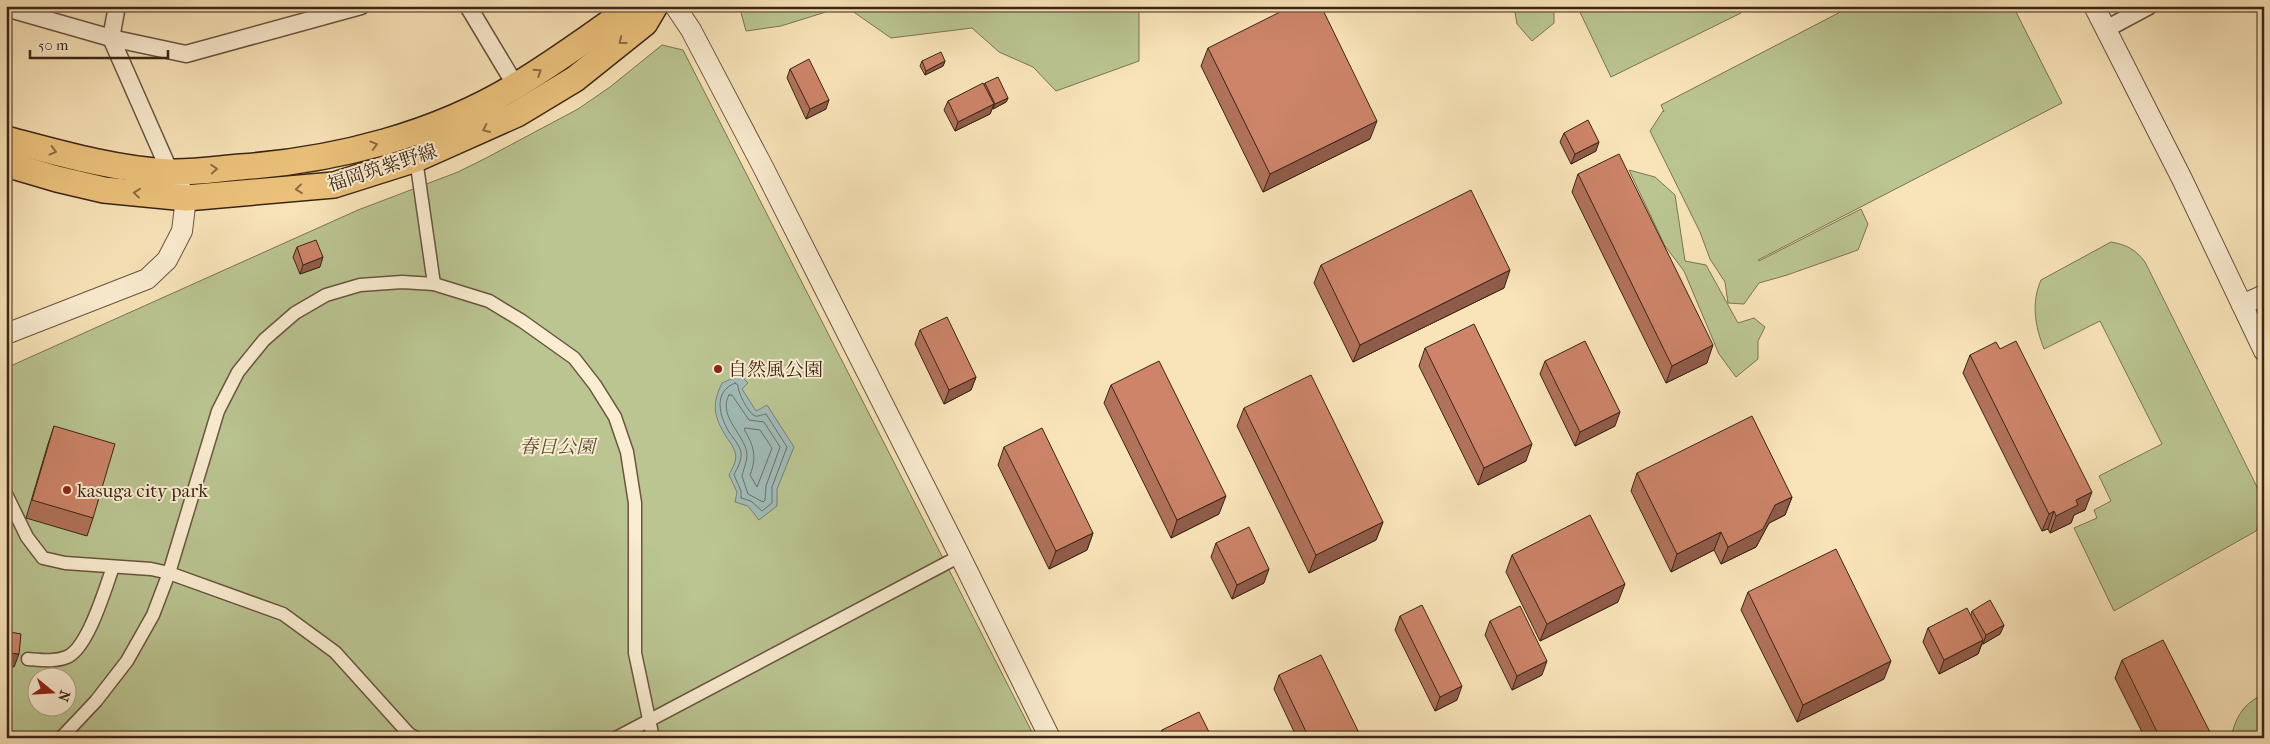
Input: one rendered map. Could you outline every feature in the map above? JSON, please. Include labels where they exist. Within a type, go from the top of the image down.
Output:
[{"type":"main road","name":"福岡筑紫野線","points":[[6,139],[93,160],[170,172],[282,164],[352,151],[427,128],[516,86],[633,6]]},
{"type":"main road","name":"福岡筑紫野線","points":[[6,164],[104,190],[186,198],[334,186],[416,159],[518,114],[574,79],[645,23],[655,6]]},
{"type":"street","points":[[6,334],[147,279],[167,260],[182,231],[186,198],[170,172],[111,38],[117,6]]},
{"type":"street","points":[[6,8],[111,38],[186,54],[361,6]]},
{"type":"street","points":[[468,6],[516,86]]},
{"type":"street","points":[[675,6],[692,30],[960,556],[1050,738]]},
{"type":"street","points":[[2094,6],[2264,351]]},
{"type":"street","points":[[2106,29],[2149,6]]},
{"type":"street","points":[[416,159],[434,284]]},
{"type":"street","points":[[61,738],[96,701],[127,661],[153,615],[169,573],[218,411],[238,372],[264,340],[295,313],[326,295],[360,285],[402,282],[434,284],[489,301],[522,320],[574,358],[595,385],[615,417],[627,452],[635,502],[634,619],[636,653],[648,720],[654,738]]},
{"type":"street","points":[[2242,305],[2264,295]]},
{"type":"street","points":[[8,499],[27,537],[43,558],[65,563],[150,569],[169,573],[283,614],[335,652],[409,734],[416,738]]},
{"type":"street","points":[[616,738],[960,556]]},
{"type":"street","points":[[28,660],[52,660],[69,656],[82,643],[113,567]]},
{"type":"green space","points":[[742,6],[845,6],[781,26],[746,31],[740,9]]},
{"type":"green space","points":[[845,6],[1139,6],[1139,61],[1056,91],[1033,67],[999,52],[972,28],[891,38]]},
{"type":"green space","points":[[1514,6],[1554,6],[1554,23],[1532,41],[1517,24]]},
{"type":"green space","points":[[1577,6],[1743,6],[1741,13],[1611,77]]},
{"type":"green space","points":[[1852,6],[2013,6],[2062,103],[1758,260],[1861,209],[1868,224],[1858,250],[1759,283],[1744,304],[1728,303],[1725,282],[1710,259],[1700,232],[1650,131],[1664,112],[1661,105]]},
{"type":"green space","name":"春日公園","points":[[662,45],[683,50],[1035,738],[6,738],[6,368],[358,210],[458,172],[578,109],[610,87]]},
{"type":"green space","points":[[1629,170],[1655,177],[1675,195],[1685,261],[1706,265],[1738,323],[1754,318],[1765,327],[1758,341],[1758,359],[1736,377],[1719,354],[1684,271],[1665,246]]},
{"type":"green space","points":[[2111,242],[2130,248],[2145,262],[2264,501],[2264,515],[2256,531],[2114,611],[2074,528],[2097,518],[2094,510],[2111,501],[2099,476],[2162,444],[2100,321],[2044,349],[2038,332],[2035,314],[2036,297],[2041,280]]},
{"type":"green space","points":[[2260,696],[2264,696],[2264,738],[2234,738],[2232,733],[2239,716],[2249,703]]},
{"type":"water","points":[[740,375],[748,383],[742,389],[756,411],[767,405],[794,447],[777,489],[777,506],[759,520],[748,506],[735,502],[737,492],[729,475],[736,455],[719,424],[715,405],[722,383]]},
{"type":"building","points":[[1292,6],[1321,6],[1377,121],[1270,174],[1208,48]]},
{"type":"building","points":[[941,52],[945,61],[926,71],[922,61]]},
{"type":"building","points":[[809,59],[829,100],[810,109],[790,69]]},
{"type":"building","points":[[998,77],[1008,98],[995,104],[985,83]]},
{"type":"building","points":[[983,83],[994,104],[958,122],[948,101]]},
{"type":"building","points":[[1588,120],[1599,142],[1575,154],[1564,133]]},
{"type":"building","points":[[1619,154],[1713,345],[1672,366],[1578,174]]},
{"type":"building","points":[[1471,190],[1510,270],[1360,345],[1321,265]]},
{"type":"building","points":[[316,240],[323,257],[303,265],[297,247]]},
{"type":"building","points":[[947,317],[976,377],[949,390],[920,330]]},
{"type":"building","points":[[1474,324],[1532,444],[1484,468],[1425,348]]},
{"type":"building","points":[[1585,341],[1620,412],[1580,432],[1545,361]]},
{"type":"building","points":[[2016,341],[2092,492],[2076,500],[2078,505],[2056,516],[2054,511],[2049,514],[1970,355],[1996,342],[2000,349]]},
{"type":"building","points":[[1159,361],[1226,496],[1177,520],[1111,385]]},
{"type":"building","points":[[1311,375],[1383,522],[1316,555],[1244,408]]},
{"type":"building","points":[[1752,416],[1792,497],[1775,505],[1763,529],[1728,547],[1721,532],[1677,554],[1637,473]]},
{"type":"building","name":"kasuga city park","points":[[54,426],[115,444],[93,518],[32,500]]},
{"type":"building","points":[[1042,428],[1093,533],[1056,551],[1004,447]]},
{"type":"building","points":[[1590,515],[1625,584],[1547,624],[1512,555]]},
{"type":"building","points":[[1249,527],[1269,569],[1237,585],[1216,543]]},
{"type":"building","points":[[1836,549],[1891,661],[1803,705],[1748,592]]},
{"type":"building","points":[[1990,600],[2004,625],[1986,635],[1972,611]]},
{"type":"building","points":[[1422,605],[1462,686],[1440,697],[1400,616]]},
{"type":"building","points":[[1520,606],[1547,661],[1517,676],[1490,621]]},
{"type":"building","points":[[1967,608],[1983,640],[1944,660],[1928,628]]},
{"type":"building","points":[[6,619],[11,619],[10,632],[21,634],[19,654],[9,653],[7,669],[6,669]]},
{"type":"building","points":[[2163,640],[2213,738],[2160,738],[2122,660]]},
{"type":"building","points":[[1321,655],[1360,735],[1354,738],[1309,738],[1279,675]]},
{"type":"building","points":[[1199,712],[1212,738],[1165,738],[1162,730]]},
{"type":"place","name":"自然風公園","points":[[718,369]]},
{"type":"place","name":"kasuga city park","points":[[67,490]]}]
